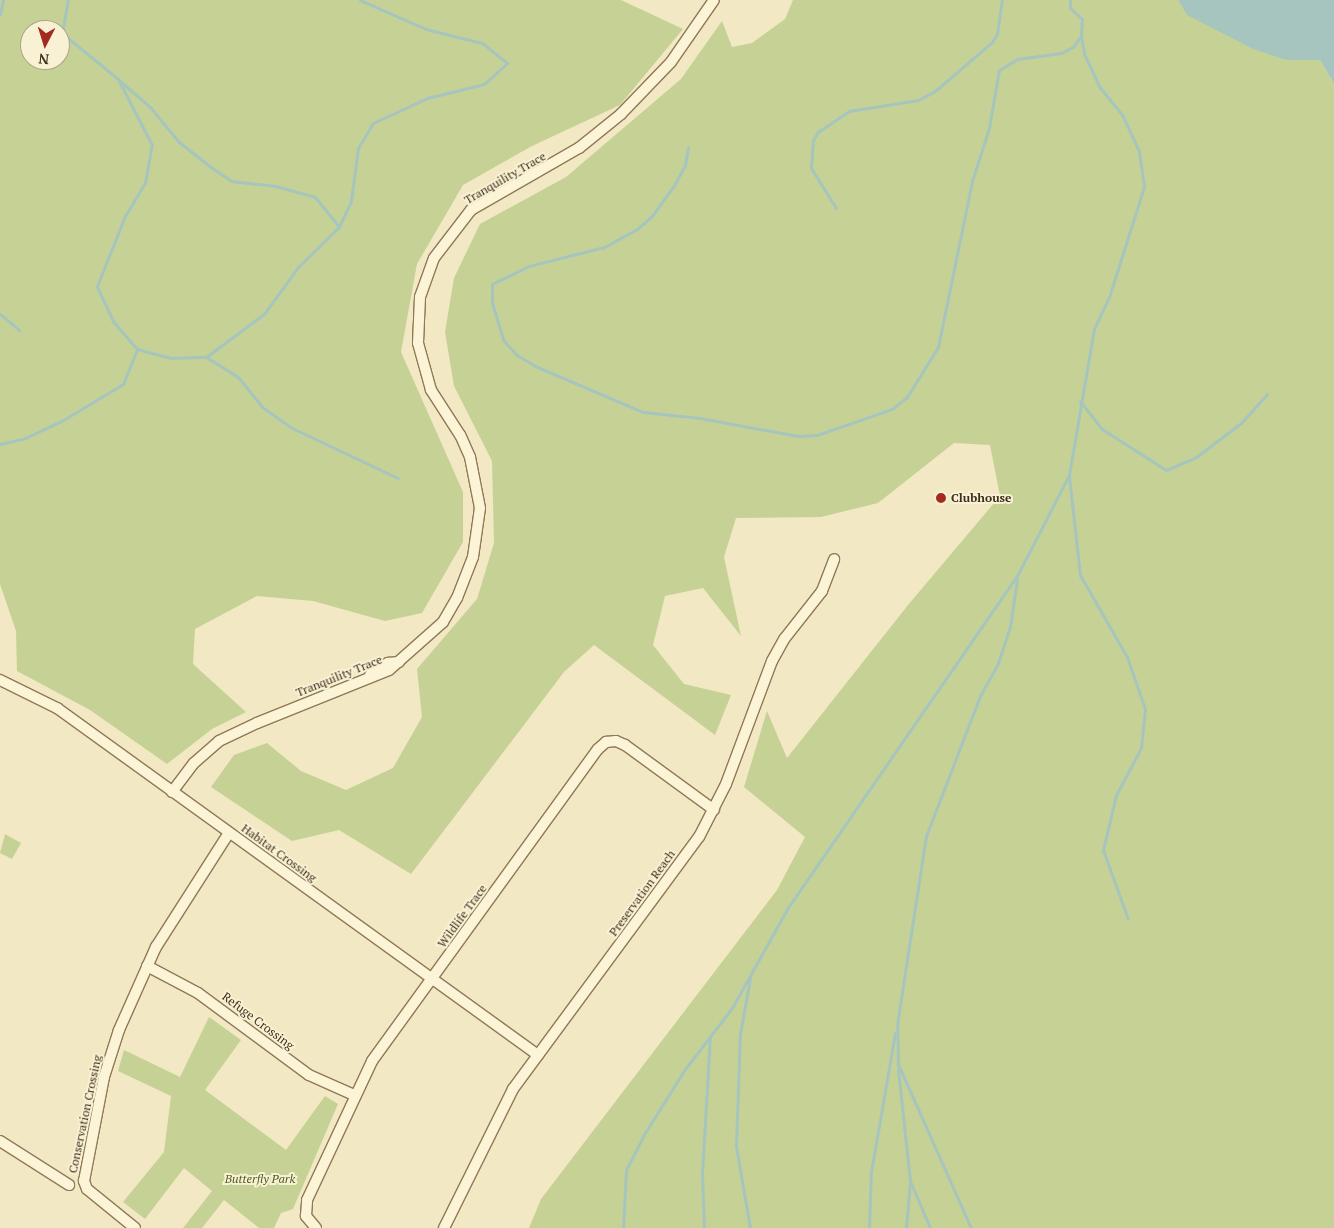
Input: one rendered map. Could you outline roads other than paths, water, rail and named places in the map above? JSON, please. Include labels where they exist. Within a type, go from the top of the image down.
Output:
[{"type":"street","name":"Tranquility Trace","points":[[172,792],[194,763],[219,741],[256,723],[366,679],[388,663],[400,662],[434,632],[451,609],[474,557],[478,532],[479,495],[474,469],[460,435],[431,390],[418,343],[420,297],[434,258],[471,210],[579,148],[621,114],[671,62],[714,0]]},
{"type":"street","name":"Preservation Reach","points":[[444,1228],[495,1120],[538,1054],[699,837],[714,810],[772,661],[785,638],[822,591],[834,559]]},
{"type":"street","name":"Habitat Crossing","points":[[0,680],[57,708],[538,1054]]},
{"type":"street","name":"Wildlife Trace","points":[[316,1228],[306,1216],[306,1200],[354,1095],[372,1061],[598,749],[606,742],[616,741],[625,745],[714,810]]},
{"type":"street","name":"Conservation Crossing","points":[[135,1228],[87,1189],[84,1182],[111,1053],[147,966],[174,917],[229,833]]},
{"type":"street","name":"Refuge Crossing","points":[[147,966],[198,993],[308,1075],[354,1095]]},
{"type":"street","points":[[0,1141],[69,1184]]},
{"type":"water","points":[[1178,0],[1334,0],[1334,84],[1320,60],[1286,60],[1253,49],[1187,15]]},
{"type":"waterway","points":[[0,14],[3,0]]},
{"type":"waterway","points":[[0,444],[25,438],[60,422],[123,384],[137,349],[113,321],[97,286],[125,216],[145,183],[152,145],[118,79],[62,33],[68,0]]},
{"type":"waterway","points":[[206,357],[264,314],[298,267],[339,227],[351,201],[358,148],[373,123],[427,98],[484,84],[507,63],[482,43],[426,29],[360,0]]},
{"type":"waterway","points":[[836,208],[811,168],[813,140],[818,132],[849,111],[918,100],[935,91],[992,42],[997,34],[1002,0]]},
{"type":"waterway","points":[[688,147],[685,165],[675,184],[652,216],[637,229],[604,247],[529,266],[492,284],[492,303],[503,340],[517,355],[535,366],[643,412],[700,418],[798,436],[817,435],[892,409],[907,397],[938,347],[972,181],[989,128],[999,70],[1017,59],[1061,53],[1073,47],[1081,36],[1082,19],[1070,8],[1070,0]]},
{"type":"waterway","points":[[623,1228],[626,1170],[643,1136],[685,1069],[732,1008],[787,909],[1017,576],[1069,475],[1094,329],[1110,294],[1144,187],[1139,151],[1123,116],[1100,88],[1084,53],[1081,36]]},
{"type":"waterway","points":[[120,81],[150,107],[179,142],[231,181],[276,186],[315,197],[339,227]]},
{"type":"waterway","points":[[0,314],[19,330]]},
{"type":"waterway","points":[[137,349],[170,358],[206,357],[238,377],[262,407],[292,428],[398,478]]},
{"type":"waterway","points":[[1080,401],[1102,429],[1166,470],[1196,457],[1241,423],[1267,394]]},
{"type":"waterway","points":[[1069,476],[1080,575],[1127,657],[1145,709],[1141,748],[1116,795],[1103,850],[1128,919]]},
{"type":"waterway","points":[[971,1228],[898,1064],[897,1025],[926,836],[980,696],[998,663],[1010,627],[1017,579]]},
{"type":"waterway","points":[[750,978],[740,1034],[736,1146],[750,1228]]},
{"type":"waterway","points":[[869,1228],[871,1172],[895,1033]]},
{"type":"waterway","points":[[704,1228],[702,1174],[710,1037]]},
{"type":"waterway","points":[[898,1069],[910,1181],[906,1228]]},
{"type":"waterway","points":[[910,1181],[930,1228]]},
{"type":"place","name":"Clubhouse","points":[[941,498]]},
{"type":"park label","name":"Butterfly Park","points":[[260,1179]]}]
